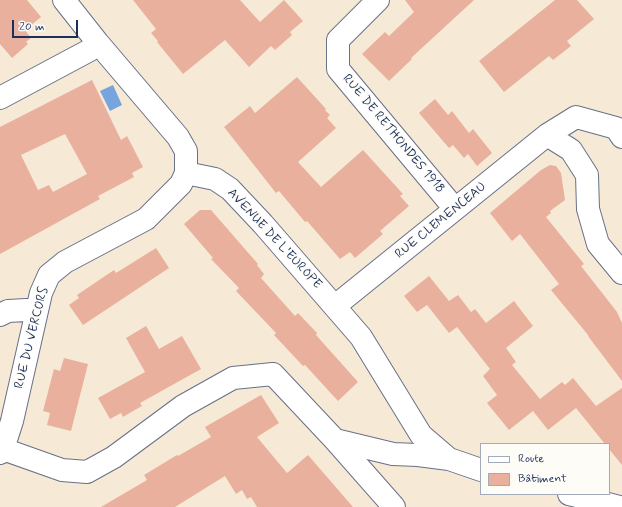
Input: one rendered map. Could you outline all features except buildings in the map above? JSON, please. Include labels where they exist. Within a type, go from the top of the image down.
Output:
[{"type":"street","points":[[64,0],[98,43],[178,137],[186,151],[186,173]]},
{"type":"street","name":"RUE DE RETHONDES 1918","points":[[378,0],[338,40],[338,69],[455,209]]},
{"type":"street","points":[[0,98],[90,50],[98,43]]},
{"type":"street","name":"RUE CLEMENCEAU","points":[[335,306],[547,135],[576,117],[616,128],[622,137]]},
{"type":"street","points":[[547,135],[571,150],[588,175],[588,209],[598,244],[622,273]]},
{"type":"street","name":"AVENUE DE L'EUROPE","points":[[186,173],[215,179],[230,189],[263,224],[361,337],[421,435],[449,459]]},
{"type":"street","name":"RUE DU VERCORS","points":[[2,451],[12,421],[36,311],[41,293],[49,274],[65,262],[146,219],[181,184],[186,173]]},
{"type":"street","points":[[0,315],[8,311],[36,311]]},
{"type":"street","points":[[2,451],[62,470],[87,472],[114,457],[183,406],[233,378],[273,374],[336,440],[394,507]]},
{"type":"street","points":[[336,440],[393,454],[449,459],[480,470]]},
{"type":"street","points":[[573,495],[620,507]]},
{"type":"water","points":[[113,85],[122,105],[110,111],[100,91]]}]
